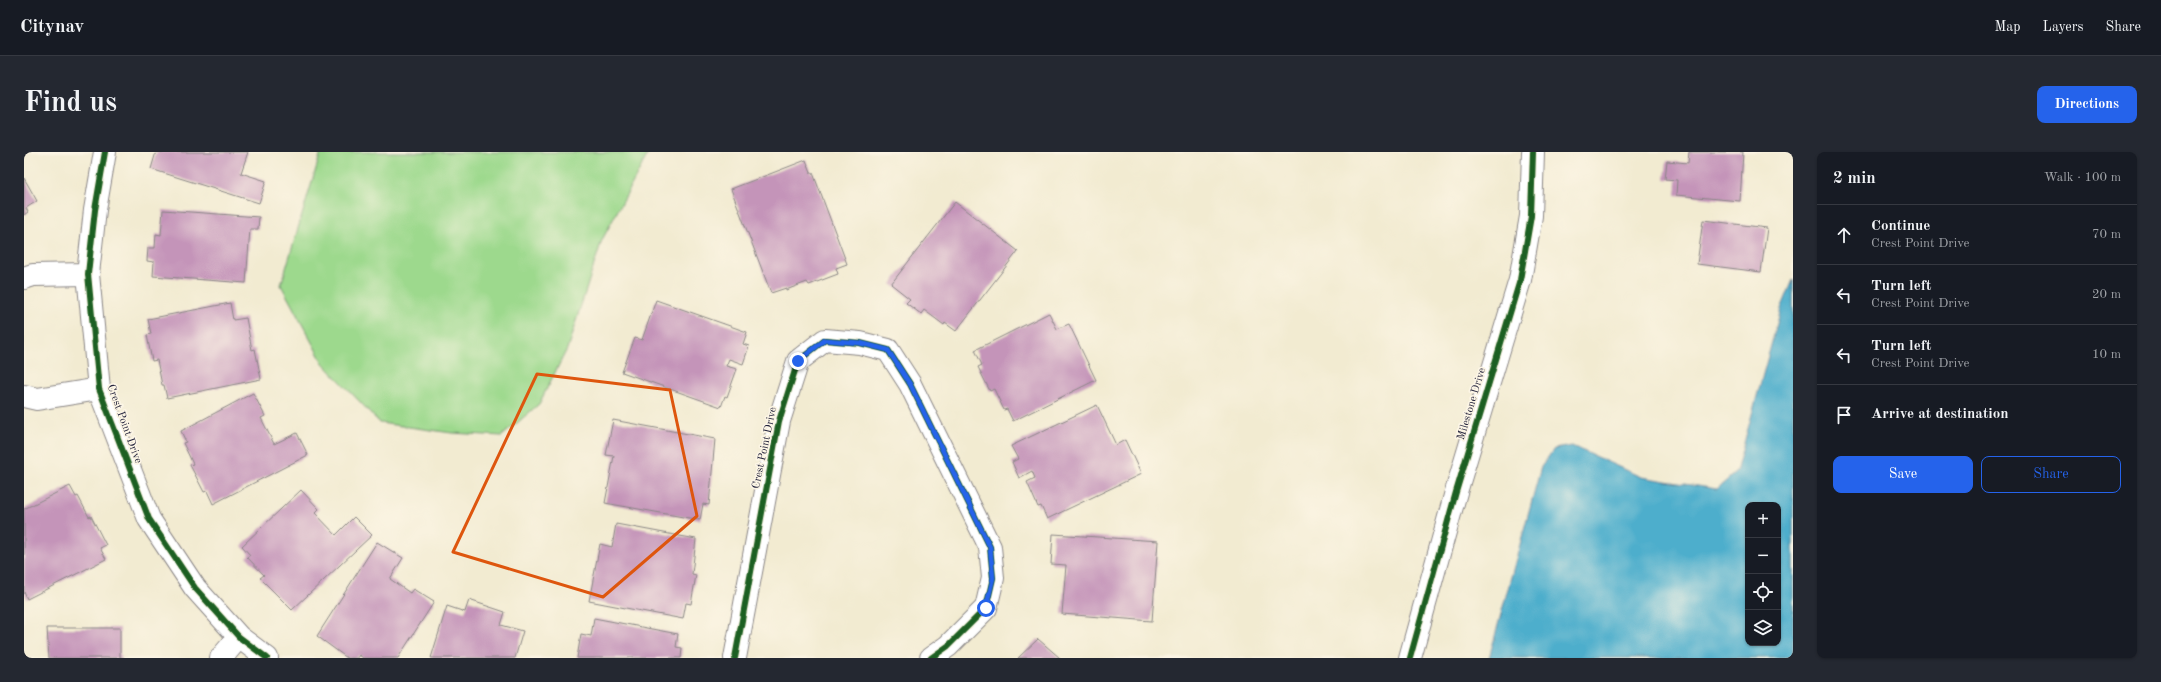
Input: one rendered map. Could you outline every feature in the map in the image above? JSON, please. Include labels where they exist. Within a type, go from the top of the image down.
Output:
[{"type":"street","name":"Crest Point Drive","points":[[105,152],[95,210],[88,274],[99,389],[149,519],[195,588],[239,637],[267,658]]},
{"type":"street","name":"Milestone Drive","points":[[1410,658],[1456,492],[1520,280],[1530,216],[1533,152]]},
{"type":"street","points":[[24,278],[33,275],[88,274]]},
{"type":"street","name":"Crest Point Drive","points":[[735,658],[779,421],[798,361],[825,340],[860,343],[888,350],[910,384],[990,547],[993,578],[986,608],[948,646],[931,658]]},
{"type":"street","name":"Crest Point Drive","points":[[24,396],[37,399],[99,389]]},
{"type":"street","points":[[221,658],[239,637]]},
{"type":"highlighted area","points":[[537,374],[670,390],[697,516],[603,597],[453,552]]},
{"type":"green space","points":[[321,152],[649,152],[602,240],[567,349],[539,404],[502,436],[452,433],[380,423],[323,363],[281,285]]},
{"type":"water","points":[[1793,280],[1793,658],[1489,658],[1541,467],[1554,449],[1572,446],[1641,477],[1717,489],[1736,472],[1781,309]]},
{"type":"building","points":[[156,152],[248,152],[241,173],[266,181],[259,203],[151,169]]},
{"type":"building","points":[[1689,152],[1743,152],[1740,201],[1676,195],[1677,180],[1665,179],[1667,161],[1688,163]]},
{"type":"building","points":[[806,160],[811,173],[813,173],[847,264],[836,268],[838,274],[809,285],[807,282],[786,290],[786,288],[771,293],[731,189]]},
{"type":"building","points":[[24,178],[37,201],[26,208],[28,212],[24,215]]},
{"type":"building","points":[[955,202],[1018,251],[956,331],[945,323],[944,325],[924,310],[921,314],[906,303],[910,299],[891,284]]},
{"type":"building","points":[[163,210],[259,217],[258,229],[250,229],[246,283],[153,276],[154,262],[147,261],[148,248],[155,248],[156,234],[161,235]]},
{"type":"building","points":[[1703,220],[1767,228],[1761,272],[1697,264]]},
{"type":"building","points":[[656,300],[747,332],[743,344],[749,346],[743,364],[729,359],[726,366],[737,369],[727,397],[725,396],[721,407],[622,372],[635,338],[642,340]]},
{"type":"building","points":[[230,303],[233,320],[246,318],[252,350],[255,349],[261,379],[167,398],[164,385],[162,385],[157,360],[152,361],[147,335],[151,334],[148,319]]},
{"type":"building","points":[[1049,313],[1057,329],[1069,324],[1096,380],[1013,421],[1007,409],[1004,410],[994,389],[990,391],[978,367],[982,365],[975,350]]},
{"type":"building","points":[[253,393],[265,416],[261,418],[274,444],[297,433],[308,455],[213,504],[207,491],[204,492],[190,465],[193,464],[183,443],[186,442],[181,431]]},
{"type":"building","points":[[1097,405],[1116,445],[1125,440],[1141,474],[1047,519],[1041,506],[1038,507],[1027,482],[1035,478],[1032,471],[1019,478],[1012,462],[1018,459],[1011,446]]},
{"type":"building","points":[[613,420],[715,439],[709,505],[703,504],[700,520],[605,503],[614,456],[606,455]]},
{"type":"building","points":[[70,486],[76,497],[78,496],[89,517],[91,516],[106,545],[100,548],[106,559],[27,599],[24,592],[24,509]]},
{"type":"building","points":[[301,490],[319,509],[315,513],[336,535],[354,517],[372,535],[292,610],[260,578],[264,575],[247,557],[250,555],[242,546]]},
{"type":"building","points":[[616,524],[696,539],[692,574],[696,575],[691,604],[686,603],[683,619],[589,601],[600,544],[612,547]]},
{"type":"building","points":[[1053,534],[1158,541],[1152,621],[1062,614],[1066,565],[1051,564]]},
{"type":"building","points":[[377,542],[403,558],[390,579],[410,593],[413,589],[434,602],[398,658],[363,658],[359,655],[357,658],[347,658],[317,636]]},
{"type":"building","points":[[469,600],[505,612],[501,625],[523,631],[515,658],[431,658],[447,606],[465,612]]},
{"type":"building","points":[[594,618],[678,634],[676,647],[682,648],[681,658],[577,658],[581,634],[591,636]]},
{"type":"building","points":[[47,628],[120,628],[120,657],[124,658],[49,658]]},
{"type":"building","points":[[1038,639],[1060,658],[1018,658]]},
{"type":"cycle path","points":[[105,152],[95,210],[88,274],[99,389],[149,519],[195,588],[239,637],[267,658]]},
{"type":"cycle path","points":[[1410,658],[1456,492],[1520,280],[1531,216],[1533,152]]},
{"type":"cycle path","points":[[735,658],[779,421],[798,361],[825,340],[860,343],[888,350],[910,384],[990,547],[993,578],[986,608],[948,646],[931,658]]},
{"type":"route","points":[[798,361],[825,340],[860,343],[888,350],[910,384],[990,547],[993,578],[986,608]]}]
